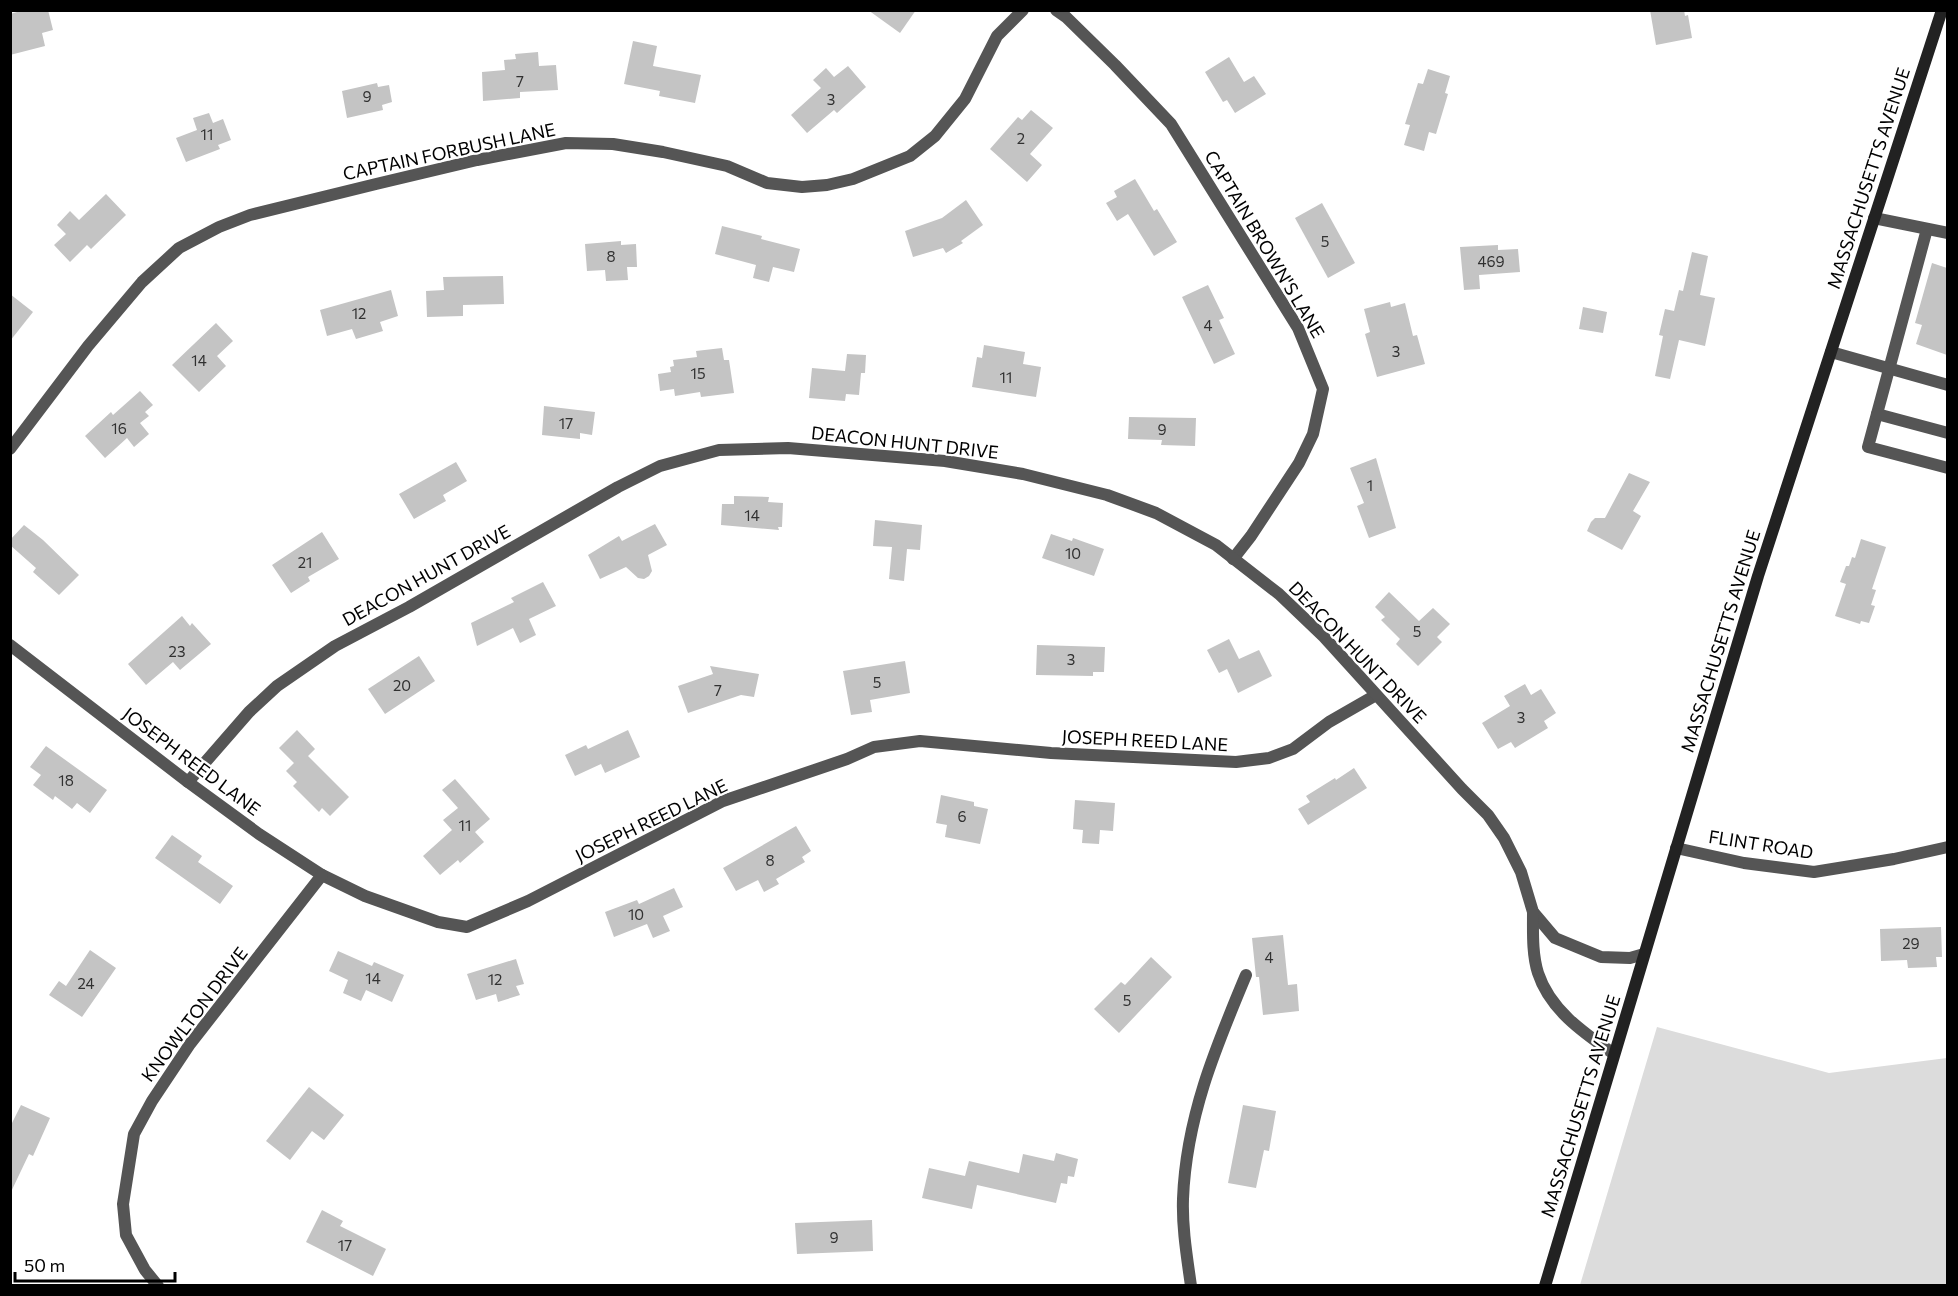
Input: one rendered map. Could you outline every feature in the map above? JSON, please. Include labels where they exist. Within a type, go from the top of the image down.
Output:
[{"type":"main road","name":"MASSACHUSETTS AVENUE","points":[[1545,1286],[1758,576],[1942,11]]},
{"type":"street","name":"CAPTAIN FORBUSH LANE","points":[[10,450],[88,346],[142,282],[179,248],[219,227],[250,215],[365,187],[477,160],[566,143],[614,144],[663,152],[727,166],[767,183],[790,186],[827,185],[853,179],[910,156],[936,136],[965,99],[997,36],[1023,10]]},
{"type":"street","name":"CAPTAIN BROWN'S LANE","points":[[1056,10],[1066,17],[1171,124],[1298,328],[1323,389],[1313,434],[1299,463],[1251,536],[1233,559]]},
{"type":"street","points":[[1942,11],[1947,11]]},
{"type":"street","points":[[1874,218],[1947,233]]},
{"type":"street","points":[[1927,229],[1868,447],[1947,468]]},
{"type":"street","points":[[1831,352],[1947,385]]},
{"type":"street","points":[[1877,414],[1947,433]]},
{"type":"street","name":"DEACON HUNT DRIVE","points":[[188,782],[256,706],[278,686],[335,646],[409,607],[618,486],[660,466],[719,450],[788,448],[945,461],[1023,474],[1107,495],[1156,513],[1216,545],[1279,594],[1323,637],[1488,815],[1504,838],[1521,872],[1533,912],[1534,951],[1538,973],[1552,1003],[1588,1035],[1614,1054]]},
{"type":"street","name":"JOSEPH REED LANE","points":[[10,645],[188,782],[259,834],[322,875],[365,896],[438,922],[467,927],[528,901],[723,801],[847,759],[874,747],[920,741],[1051,753],[1236,762],[1269,758],[1293,749],[1329,722],[1376,694]]},
{"type":"street","name":"FLINT ROAD","points":[[1676,848],[1744,863],[1814,872],[1894,860],[1947,847]]},
{"type":"street","name":"KNOWLTON DRIVE","points":[[158,1286],[145,1269],[126,1235],[123,1204],[134,1134],[152,1101],[190,1044],[322,875]]},
{"type":"street","name":"DEACON HUNT DRIVE","points":[[1533,912],[1555,938],[1601,957],[1630,958],[1644,954]]},
{"type":"street","points":[[1191,1286],[1185,1244],[1183,1199],[1189,1145],[1201,1090],[1246,975]]},
{"type":"shaded area","points":[[1657,1027],[1829,1073],[1947,1058],[1947,1285],[1580,1285]]},
{"type":"building","points":[[24,10],[48,10],[53,30],[42,33],[45,46],[10,55],[10,14]]},
{"type":"building","points":[[868,10],[916,10],[900,33]]},
{"type":"building","points":[[1650,10],[1684,10],[1685,16],[1688,15],[1692,38],[1656,45]]},
{"type":"building","points":[[633,41],[657,46],[653,66],[701,75],[695,103],[659,96],[660,91],[624,84]]},
{"type":"building","points":[[538,52],[539,66],[556,65],[558,90],[520,92],[520,98],[483,101],[482,72],[505,70],[504,60],[516,59],[515,54]]},
{"type":"building","points":[[1229,57],[1244,82],[1254,76],[1266,94],[1235,113],[1227,100],[1223,102],[1205,72]]},
{"type":"building","points":[[848,66],[866,87],[837,113],[834,110],[807,133],[791,115],[821,88],[813,80],[826,68],[834,77]]},
{"type":"building","points":[[1428,69],[1450,76],[1445,93],[1448,94],[1436,134],[1429,132],[1424,151],[1404,145],[1410,125],[1405,124],[1418,83],[1423,84]]},
{"type":"building","points":[[377,83],[378,87],[389,85],[392,102],[382,105],[383,110],[347,118],[342,91]]},
{"type":"building","points":[[1031,110],[1053,128],[1030,154],[1042,165],[1027,182],[990,149],[1018,117],[1022,120]]},
{"type":"building","points":[[209,113],[213,123],[223,119],[231,140],[218,145],[220,149],[186,162],[176,138],[197,130],[193,118]]},
{"type":"building","points":[[1135,179],[1154,211],[1157,209],[1177,242],[1154,256],[1128,214],[1117,221],[1106,203],[1117,197],[1114,191]]},
{"type":"building","points":[[106,194],[126,215],[91,249],[87,245],[70,262],[54,245],[66,234],[57,225],[70,211],[79,220]]},
{"type":"building","points":[[966,200],[983,225],[961,241],[963,243],[946,253],[943,248],[913,257],[905,231],[942,218]]},
{"type":"building","points":[[1322,203],[1355,263],[1328,278],[1295,218]]},
{"type":"building","points":[[722,226],[800,249],[794,272],[773,267],[769,282],[753,278],[756,265],[715,254]]},
{"type":"building","points":[[621,241],[621,245],[636,244],[637,267],[627,267],[628,280],[606,281],[605,270],[587,271],[585,244]]},
{"type":"building","points":[[1498,245],[1498,250],[1518,249],[1520,272],[1479,275],[1480,289],[1464,290],[1460,247]]},
{"type":"building","points":[[1692,252],[1708,256],[1700,295],[1715,298],[1705,346],[1679,340],[1670,379],[1655,376],[1663,336],[1659,335],[1665,309],[1674,311],[1679,290],[1683,291]]},
{"type":"building","points":[[1932,263],[1947,268],[1947,355],[1916,344],[1922,325],[1915,323]]},
{"type":"building","points":[[503,276],[504,304],[463,305],[463,316],[427,317],[426,291],[444,290],[443,277]]},
{"type":"building","points":[[1208,285],[1224,318],[1219,320],[1235,354],[1214,364],[1182,297]]},
{"type":"building","points":[[391,290],[398,316],[380,322],[383,331],[356,339],[352,329],[327,336],[320,310]]},
{"type":"building","points":[[10,294],[33,312],[10,341]]},
{"type":"building","points":[[1390,302],[1391,307],[1405,303],[1413,336],[1417,335],[1425,364],[1377,377],[1365,334],[1370,332],[1364,309]]},
{"type":"building","points":[[1583,307],[1607,312],[1603,333],[1579,329]]},
{"type":"building","points":[[216,323],[233,341],[217,356],[226,366],[199,392],[172,365]]},
{"type":"building","points":[[984,345],[1025,352],[1023,364],[1041,367],[1036,397],[972,387],[977,357],[982,358]]},
{"type":"building","points":[[722,348],[724,360],[729,360],[734,393],[701,397],[700,392],[675,396],[674,389],[660,391],[658,374],[671,372],[670,367],[674,366],[673,360],[697,357],[696,351]]},
{"type":"building","points":[[847,354],[866,355],[865,373],[861,373],[859,395],[846,394],[845,401],[809,398],[812,368],[845,371]]},
{"type":"building","points":[[140,391],[153,405],[145,412],[149,416],[140,423],[149,434],[134,447],[127,438],[105,458],[85,436],[111,412],[113,415]]},
{"type":"building","points":[[544,406],[595,412],[592,435],[580,433],[580,439],[542,435]]},
{"type":"building","points":[[1129,417],[1196,418],[1195,446],[1161,445],[1162,440],[1128,439]]},
{"type":"building","points":[[1376,458],[1396,528],[1369,538],[1357,506],[1364,503],[1350,468]]},
{"type":"building","points":[[456,462],[467,481],[443,495],[446,501],[414,519],[399,494]]},
{"type":"building","points":[[1629,473],[1650,482],[1633,511],[1641,516],[1622,550],[1587,531],[1595,518],[1605,518]]},
{"type":"building","points":[[734,496],[769,497],[768,502],[783,503],[782,527],[778,527],[779,530],[721,525],[722,504],[734,504]]},
{"type":"building","points":[[875,520],[922,525],[920,550],[907,549],[904,581],[889,579],[892,547],[873,546]]},
{"type":"building","points":[[655,524],[667,545],[648,555],[652,571],[649,576],[644,579],[638,578],[626,567],[600,579],[588,555],[619,536],[622,541]]},
{"type":"building","points":[[24,525],[79,575],[59,595],[33,572],[36,568],[10,545],[10,540]]},
{"type":"building","points":[[322,532],[339,559],[308,577],[310,581],[291,593],[272,565]]},
{"type":"building","points":[[1051,534],[1072,541],[1073,538],[1104,549],[1094,576],[1042,558]]},
{"type":"building","points":[[1861,539],[1886,547],[1872,589],[1876,590],[1871,605],[1875,606],[1869,623],[1861,621],[1860,624],[1835,616],[1846,584],[1840,582],[1846,566],[1849,566],[1852,557],[1855,558]]},
{"type":"building","points":[[543,582],[556,606],[529,619],[536,635],[520,643],[513,628],[477,646],[471,623],[514,602],[511,598]]},
{"type":"building","points":[[1389,592],[1419,621],[1433,608],[1450,624],[1437,637],[1442,642],[1418,666],[1396,644],[1400,639],[1381,620],[1385,617],[1375,607]]},
{"type":"building","points":[[182,616],[190,626],[192,623],[211,644],[180,670],[173,662],[146,685],[128,664]]},
{"type":"building","points":[[1229,639],[1239,659],[1259,650],[1272,676],[1238,693],[1227,669],[1219,673],[1207,650]]},
{"type":"building","points":[[1037,645],[1105,647],[1104,672],[1093,672],[1093,676],[1036,675]]},
{"type":"building","points":[[419,656],[435,681],[385,714],[368,689]]},
{"type":"building","points":[[905,661],[910,693],[870,700],[872,712],[851,715],[843,671]]},
{"type":"building","points":[[710,666],[759,674],[754,697],[741,695],[688,713],[678,686],[713,674]]},
{"type":"building","points":[[1525,684],[1531,695],[1541,689],[1556,713],[1544,721],[1548,728],[1515,748],[1511,742],[1498,749],[1482,723],[1510,706],[1504,696]]},
{"type":"building","points":[[297,730],[315,749],[308,756],[349,797],[330,816],[322,808],[319,812],[293,786],[297,782],[286,771],[294,763],[279,748]]},
{"type":"building","points":[[628,730],[640,757],[605,773],[601,764],[575,776],[565,755],[586,745],[588,749]]},
{"type":"building","points":[[46,746],[107,790],[90,813],[77,803],[72,809],[55,796],[53,800],[33,785],[41,775],[30,767]]},
{"type":"building","points":[[1354,768],[1367,788],[1308,825],[1298,809],[1310,802],[1306,796]]},
{"type":"building","points":[[455,779],[490,819],[475,832],[484,842],[460,863],[458,860],[440,875],[423,856],[452,830],[443,820],[458,808],[442,790]]},
{"type":"building","points":[[941,795],[974,802],[974,806],[988,809],[980,844],[945,837],[947,825],[936,823]]},
{"type":"building","points":[[1075,800],[1115,803],[1113,831],[1100,830],[1099,844],[1082,843],[1083,830],[1073,829]]},
{"type":"building","points":[[796,826],[811,851],[802,857],[805,862],[776,879],[779,884],[764,892],[758,880],[736,891],[723,868]]},
{"type":"building","points":[[172,835],[202,856],[198,862],[233,886],[220,904],[155,858]]},
{"type":"building","points":[[674,888],[683,907],[663,916],[670,931],[653,938],[647,924],[614,937],[605,912],[637,900],[639,904]]},
{"type":"building","points":[[1941,927],[1942,957],[1936,957],[1937,967],[1908,968],[1907,960],[1881,961],[1880,929]]},
{"type":"building","points":[[1283,935],[1288,985],[1297,984],[1299,1011],[1263,1015],[1252,938]]},
{"type":"building","points":[[90,950],[116,968],[82,1017],[49,995],[59,981],[66,986]]},
{"type":"building","points":[[338,951],[372,966],[374,962],[404,975],[392,1002],[366,990],[361,1001],[343,993],[348,980],[329,971]]},
{"type":"building","points":[[1151,957],[1172,977],[1119,1033],[1094,1009],[1121,982],[1125,985]]},
{"type":"building","points":[[516,959],[524,984],[516,986],[520,995],[498,1002],[496,994],[476,1000],[467,974]]},
{"type":"building","points":[[309,1087],[344,1115],[324,1140],[312,1131],[290,1160],[266,1141]]},
{"type":"building","points":[[21,1105],[50,1118],[33,1156],[29,1154],[10,1194],[10,1127]]},
{"type":"building","points":[[1243,1105],[1276,1111],[1269,1151],[1264,1150],[1256,1188],[1228,1183]]},
{"type":"building","points":[[1056,1153],[1078,1159],[1074,1177],[1068,1176],[1067,1184],[1061,1183],[1056,1203],[977,1185],[972,1209],[922,1198],[929,1168],[965,1176],[969,1161],[1019,1173],[1023,1154],[1054,1161]]},
{"type":"building","points":[[322,1210],[343,1221],[340,1226],[386,1249],[373,1276],[306,1242]]},
{"type":"building","points":[[872,1220],[873,1251],[797,1254],[795,1223]]}]
